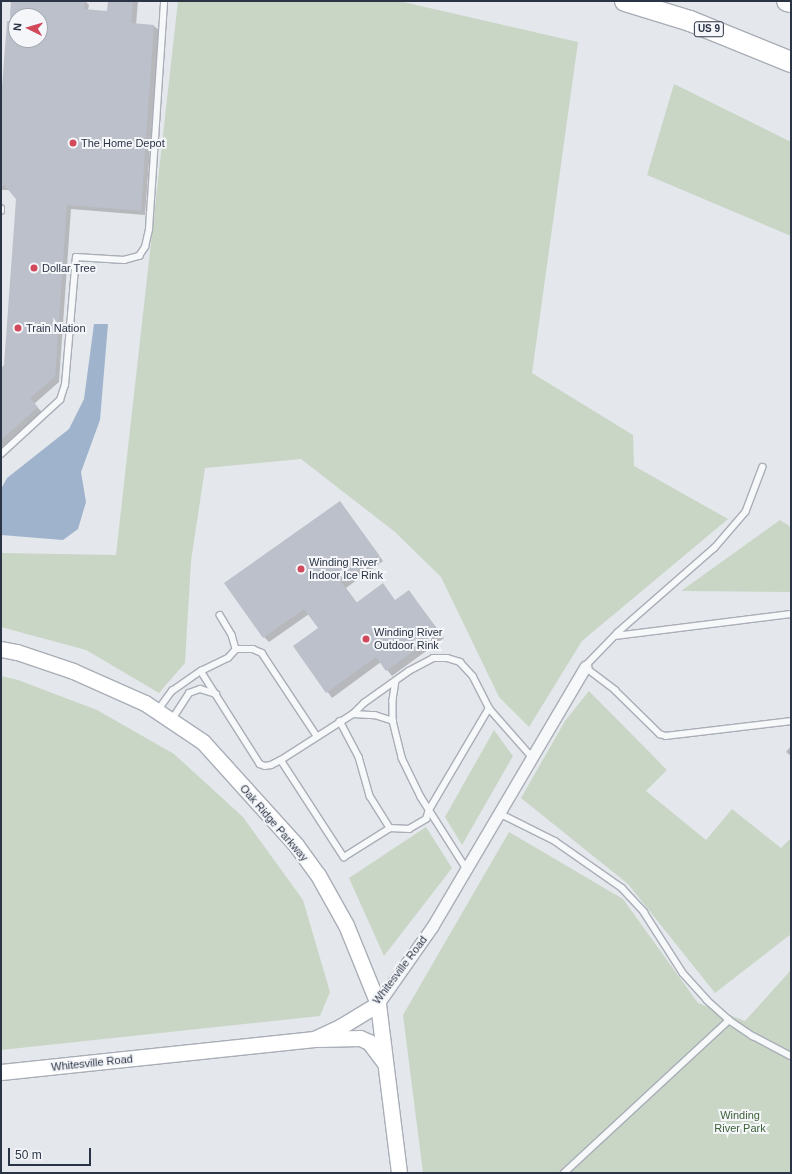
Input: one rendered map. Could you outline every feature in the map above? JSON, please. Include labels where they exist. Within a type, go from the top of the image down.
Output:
[{"type":"highway","name":"US 9","points":[[625,1],[690,21],[791,62]]},
{"type":"highway","points":[[668,1],[720,25],[791,62]]},
{"type":"highway","points":[[787,1],[791,2]]},
{"type":"main road","name":"Oak Ridge Parkway","points":[[1,649],[17,652],[73,671],[144,703],[203,742],[296,845],[314,869],[346,925],[378,1004],[399,1173]]},
{"type":"main road","name":"Whitesville Road","points":[[1,1072],[314,1038],[340,1027],[378,1004]]},
{"type":"main road","points":[[314,1038],[360,1038],[369,1042],[385,1064]]},
{"type":"street","name":"Whitesville Road","points":[[378,1004],[432,927],[585,667]]},
{"type":"lane","points":[[1,454],[60,400],[65,385],[76,257],[124,260],[139,256],[145,247],[149,229],[164,1]]},
{"type":"lane","points":[[763,467],[746,512],[741,518],[714,548],[615,636],[585,667],[615,690],[660,734],[666,736],[791,721]]},
{"type":"lane","points":[[615,636],[791,614]]},
{"type":"lane","points":[[220,615],[232,635],[236,649]]},
{"type":"lane","points":[[157,712],[172,691],[201,672],[228,658],[236,649],[253,649],[262,653],[317,736]]},
{"type":"lane","points":[[201,672],[260,764],[271,765],[353,714],[364,703],[408,671],[433,658],[447,658],[460,662],[473,676],[489,708],[532,757]]},
{"type":"lane","points":[[396,681],[393,701],[393,721],[402,758],[429,810],[466,868]]},
{"type":"lane","points":[[171,721],[189,692],[200,689],[216,694]]},
{"type":"lane","points":[[281,760],[344,857],[390,828],[410,829],[426,819],[429,810],[489,708]]},
{"type":"lane","points":[[353,714],[371,714],[393,721]]},
{"type":"lane","points":[[340,721],[359,757],[370,796],[390,828]]},
{"type":"lane","points":[[499,813],[554,841],[622,888],[644,912],[683,973],[707,1000],[729,1020],[778,1050],[791,1056]]},
{"type":"lane","points":[[564,1173],[729,1020]]},
{"type":"green space","points":[[178,1],[399,1],[578,42],[532,373],[633,435],[634,466],[728,519],[582,641],[529,727],[499,697],[441,577],[395,532],[301,459],[205,468],[191,561],[185,663],[159,693],[86,650],[1,627],[1,553],[116,555]]},
{"type":"green space","points":[[674,84],[791,142],[791,236],[647,175]]},
{"type":"green space","points":[[780,520],[791,527],[791,592],[681,591]]},
{"type":"green space","points":[[1,676],[18,680],[97,710],[174,754],[243,817],[303,900],[330,992],[320,1016],[1,1050]]},
{"type":"green space","points":[[589,691],[667,770],[646,791],[706,840],[732,809],[781,848],[791,838],[791,934],[715,993],[628,884],[521,798],[565,721]]},
{"type":"green space","points":[[494,730],[513,756],[462,845],[445,817]]},
{"type":"green space","points":[[426,827],[452,868],[384,956],[349,878]]},
{"type":"green space","name":"Winding River Park","points":[[509,832],[623,899],[698,1003],[745,1021],[791,970],[791,1173],[423,1173],[403,1015]]},
{"type":"water","points":[[94,324],[108,324],[100,420],[81,472],[86,502],[78,529],[63,540],[1,535],[1,489],[7,478],[69,429],[84,399]]},
{"type":"building","name":"The Home Depot","points":[[11,1],[85,1],[84,9],[107,11],[108,1],[133,1],[131,23],[154,25],[141,211],[67,205],[55,377],[30,398],[38,407],[1,440],[1,368],[4,365],[16,199],[5,186],[1,186],[1,101],[7,21],[8,48],[48,48],[48,8],[11,8]]},
{"type":"building","points":[[340,501],[379,555],[341,582],[356,603],[383,583],[395,600],[409,590],[439,633],[386,671],[376,657],[326,693],[293,646],[318,628],[304,609],[263,638],[224,583]]},
{"type":"place","name":"The Home Depot","points":[[73,143]]},
{"type":"place","name":"Dollar Tree","points":[[34,268]]},
{"type":"place","name":"Train Nation","points":[[18,328]]},
{"type":"place","name":"Winding River Indoor Ice Rink","points":[[301,569]]},
{"type":"place","name":"Winding River Outdoor Rink","points":[[366,639]]}]
